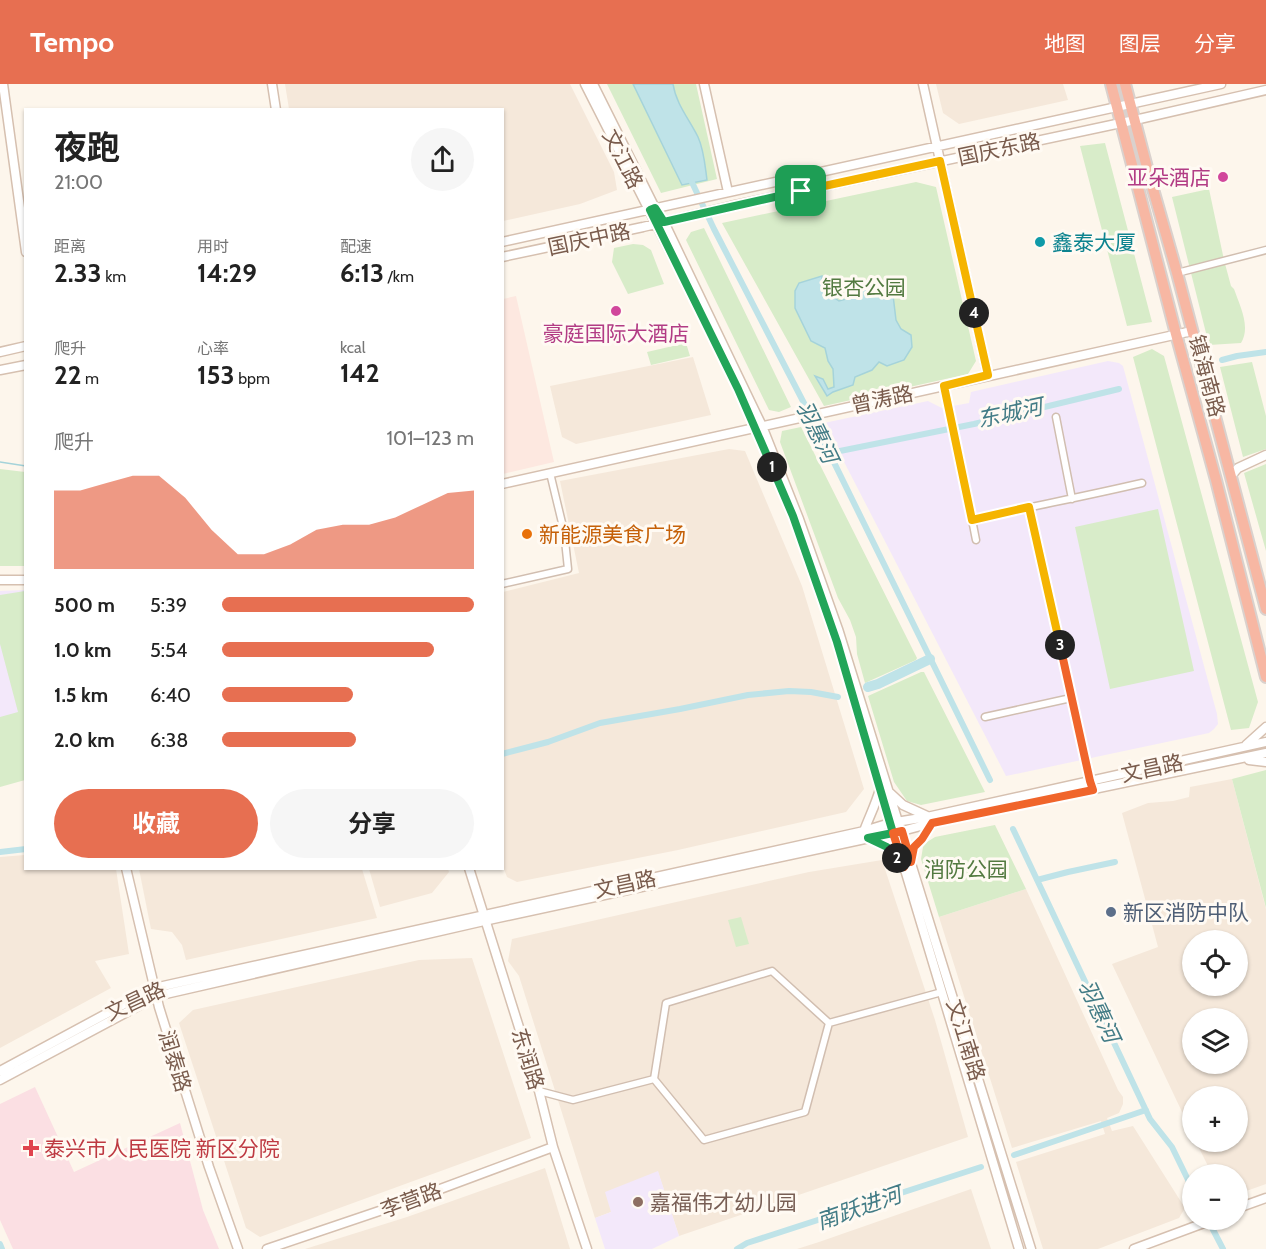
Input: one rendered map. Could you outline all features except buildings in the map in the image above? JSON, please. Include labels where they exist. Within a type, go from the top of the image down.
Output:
[{"type":"highway","name":"镇海南路","points":[[1111,84],[1266,677]]},
{"type":"highway","name":"镇海南路","points":[[1125,84],[1266,609]]},
{"type":"main road","points":[[3,84],[24,237]]},
{"type":"main road","points":[[272,84],[276,108]]},
{"type":"main road","name":"文江路","points":[[585,84],[660,223],[758,427],[793,516],[837,642],[884,790]]},
{"type":"main road","points":[[593,84],[652,209]]},
{"type":"main road","points":[[705,84],[728,192]]},
{"type":"main road","points":[[923,84],[988,375]]},
{"type":"main road","name":"国庆东路","points":[[504,242],[1221,84]]},
{"type":"main road","name":"国庆东路","points":[[675,219],[1266,90]]},
{"type":"main road","name":"国庆中路","points":[[504,257],[675,219]]},
{"type":"main road","name":"曾涛路","points":[[504,484],[1192,331]]},
{"type":"main road","points":[[0,352],[24,346]]},
{"type":"main road","points":[[0,370],[24,365]]},
{"type":"main road","points":[[1231,476],[1238,468],[1266,455]]},
{"type":"main road","points":[[0,580],[24,580]]},
{"type":"main road","points":[[1242,748],[1266,727]]},
{"type":"main road","name":"文昌路","points":[[1091,786],[1266,742]]},
{"type":"main road","name":"文昌路","points":[[0,1071],[155,992],[866,835],[897,832],[930,820],[1091,786],[1266,753]]},
{"type":"main road","points":[[1234,760],[1266,762]]},
{"type":"main road","points":[[884,790],[903,805],[930,820],[922,839],[914,847],[908,865],[887,847],[866,835],[870,815],[884,790]]},
{"type":"main road","name":"文江南路","points":[[884,790],[1031,1249]]},
{"type":"main road","name":"文昌路","points":[[866,835],[894,822],[930,820]]},
{"type":"main road","name":"文江南路","points":[[908,865],[942,992],[1020,1249]]},
{"type":"main road","name":"润泰路","points":[[126,870],[159,1007],[208,1167],[238,1249]]},
{"type":"main road","name":"东润路","points":[[470,870],[553,1147],[587,1249]]},
{"type":"main road","name":"文昌路","points":[[0,1080],[155,992]]},
{"type":"main road","name":"李营路","points":[[267,1249],[400,1204],[553,1147]]},
{"type":"main road","points":[[1248,1204],[1266,1198]]},
{"type":"main road","points":[[1134,1249],[1186,1230]]},
{"type":"street","points":[[1177,273],[1266,250]]},
{"type":"street","points":[[944,386],[975,540]]},
{"type":"street","points":[[1056,417],[1072,499]]},
{"type":"street","points":[[504,584],[568,569],[564,531],[550,473]]},
{"type":"street","points":[[972,520],[1142,483]]},
{"type":"street","points":[[1029,507],[1091,786]]},
{"type":"street","points":[[985,717],[1071,698]]},
{"type":"street","points":[[772,971],[829,1023],[805,1112],[704,1140],[654,1079],[666,1003],[772,971]]},
{"type":"street","points":[[829,1023],[942,992]]},
{"type":"street","points":[[538,1091],[573,1100],[654,1079]]},
{"type":"shaded area","points":[[285,84],[570,84],[614,172],[617,190],[580,204],[504,221],[504,108],[289,108]]},
{"type":"shaded area","points":[[936,84],[1063,84],[1068,100],[959,124],[943,113]]},
{"type":"shaded area","points":[[516,296],[554,462],[504,474],[504,299]]},
{"type":"shaded area","points":[[693,357],[711,415],[576,444],[562,437],[550,386]]},
{"type":"shaded area","points":[[1108,361],[1123,366],[1218,724],[1209,733],[1006,776],[824,423],[928,401],[942,408],[969,403],[971,392]]},
{"type":"shaded area","points":[[729,449],[745,451],[802,586],[864,789],[846,812],[678,850],[517,882],[507,877],[504,869],[504,592],[579,573],[560,481]]},
{"type":"shaded area","points":[[24,590],[24,722],[0,724],[0,591]]},
{"type":"shaded area","points":[[1232,779],[1266,909],[1266,1184],[1248,1190],[1248,1164],[1207,1164],[1201,1152],[1248,1152],[1248,1086],[1182,1086],[1182,1112],[1112,964],[1158,947],[1122,813],[1148,803],[1189,797],[1190,787]]},
{"type":"shaded area","points":[[24,855],[24,870],[116,870],[129,954],[95,961],[111,988],[0,1048],[0,857]]},
{"type":"shaded area","points":[[882,860],[935,1020],[968,1137],[679,1236],[658,1172],[611,1212],[595,1218],[519,976],[508,961],[512,939],[809,872]]},
{"type":"shaded area","points":[[139,870],[362,870],[377,918],[186,960],[182,945],[172,932],[151,929]]},
{"type":"shaded area","points":[[369,870],[448,870],[432,893],[380,907]]},
{"type":"shaded area","points":[[1026,889],[1123,1097],[1119,1113],[1107,1118],[1112,1131],[1133,1126],[1182,1203],[1182,1213],[1179,1218],[1098,1249],[1043,1249],[1016,1162],[1105,1134],[1101,1121],[1012,1148],[939,917]]},
{"type":"shaded area","points":[[472,958],[531,1138],[260,1237],[246,1228],[179,1023],[193,1010],[419,960]]},
{"type":"shaded area","name":"泰兴市人民医院 新区分院","points":[[35,1087],[74,1172],[180,1123],[203,1210],[219,1249],[13,1249],[0,1220],[0,1104]]},
{"type":"shaded area","points":[[545,1168],[570,1249],[305,1249],[407,1217]]},
{"type":"shaded area","name":"嘉福伟才幼儿园","points":[[658,1171],[679,1236],[652,1249],[605,1249],[595,1218],[611,1212],[605,1192]]},
{"type":"shaded area","points":[[971,1189],[991,1249],[797,1249],[819,1242]]},
{"type":"green space","points":[[607,84],[696,84],[717,179],[661,193]]},
{"type":"green space","points":[[1105,143],[1152,322],[1127,326],[1080,146]]},
{"type":"green space","name":"银杏公园","points":[[916,182],[936,187],[976,361],[968,374],[824,406],[722,223]]},
{"type":"green space","points":[[1209,189],[1224,260],[1245,323],[1241,343],[1209,345],[1172,197]]},
{"type":"green space","points":[[704,228],[791,407],[779,412],[769,410],[686,240],[691,232]]},
{"type":"green space","points":[[633,244],[643,245],[651,250],[664,284],[628,294],[612,262],[614,248]]},
{"type":"green space","points":[[686,343],[690,356],[651,365],[647,352]]},
{"type":"green space","points":[[1152,349],[1164,356],[1258,702],[1249,728],[1231,730],[1133,357]]},
{"type":"green space","points":[[1252,362],[1266,416],[1266,449],[1243,457],[1220,367]]},
{"type":"green space","points":[[801,427],[917,658],[865,683],[857,654],[856,637],[838,598],[780,442],[782,431]]},
{"type":"green space","points":[[1266,464],[1266,551],[1244,473]]},
{"type":"green space","points":[[0,469],[24,472],[24,566],[0,566]]},
{"type":"green space","points":[[1158,509],[1194,671],[1110,689],[1075,527]]},
{"type":"green space","points":[[24,591],[24,780],[0,787],[0,717],[18,712],[0,644],[0,595]]},
{"type":"green space","points":[[924,672],[985,792],[921,805],[907,801],[894,782],[868,696]]},
{"type":"green space","points":[[1266,770],[1266,908],[1232,779]]},
{"type":"green space","name":"消防公园","points":[[995,825],[1026,889],[939,917],[921,859],[923,847],[935,837]]},
{"type":"green space","points":[[741,917],[749,944],[736,947],[728,920]]},
{"type":"water","points":[[633,84],[673,84],[680,105],[700,142],[707,180],[682,185]]},
{"type":"water","points":[[822,276],[822,289],[839,301],[861,295],[861,286],[872,282],[882,283],[893,295],[896,320],[901,329],[911,335],[912,347],[904,360],[887,366],[879,362],[872,370],[855,377],[853,385],[827,396],[815,376],[823,379],[828,389],[834,387],[833,369],[828,361],[825,348],[811,341],[795,308],[795,291],[799,283]]},
{"type":"waterway","name":"羽惠河","points":[[689,176],[822,438],[990,780]]},
{"type":"waterway","name":"东城河","points":[[1222,360],[1266,352]]},
{"type":"waterway","name":"东城河","points":[[830,453],[974,424],[1119,389]]},
{"type":"waterway","points":[[0,462],[24,466]]},
{"type":"waterway","points":[[868,687],[930,659]]},
{"type":"waterway","points":[[504,753],[548,742],[600,723],[748,695],[789,691],[838,697]]},
{"type":"waterway","name":"羽惠河","points":[[1013,829],[1150,1119],[1172,1147],[1182,1168]]},
{"type":"waterway","points":[[0,852],[24,849]]},
{"type":"waterway","points":[[1037,880],[1115,862]]},
{"type":"waterway","name":"南跃进河","points":[[1014,1155],[1146,1110]]},
{"type":"waterway","name":"南跃进河","points":[[737,1249],[747,1243],[981,1167]]},
{"type":"waterway","name":"羽惠河","points":[[1213,1230],[1223,1249]]},
{"type":"waterway","points":[[0,1244],[2,1249]]},
{"type":"place","name":"亚朵酒店","points":[[1223,177]]},
{"type":"place","name":"鑫泰大厦","points":[[1040,242]]},
{"type":"place","name":"豪庭国际大酒店","points":[[616,311]]},
{"type":"place","name":"新能源美食广场","points":[[527,534]]},
{"type":"place","name":"新区消防中队","points":[[1111,912]]},
{"type":"place","name":"泰兴市人民医院 新区分院","points":[[31,1148]]},
{"type":"place","name":"嘉福伟才幼儿园","points":[[638,1202]]},
{"type":"route","points":[[801,191],[664,222],[655,208],[650,210],[738,389],[793,516],[837,642],[893,833],[868,838],[887,847],[904,867],[893,833],[902,831],[911,862],[914,847],[932,823],[1093,790],[1029,507],[972,520],[944,386],[988,375],[940,161],[801,191]]}]
